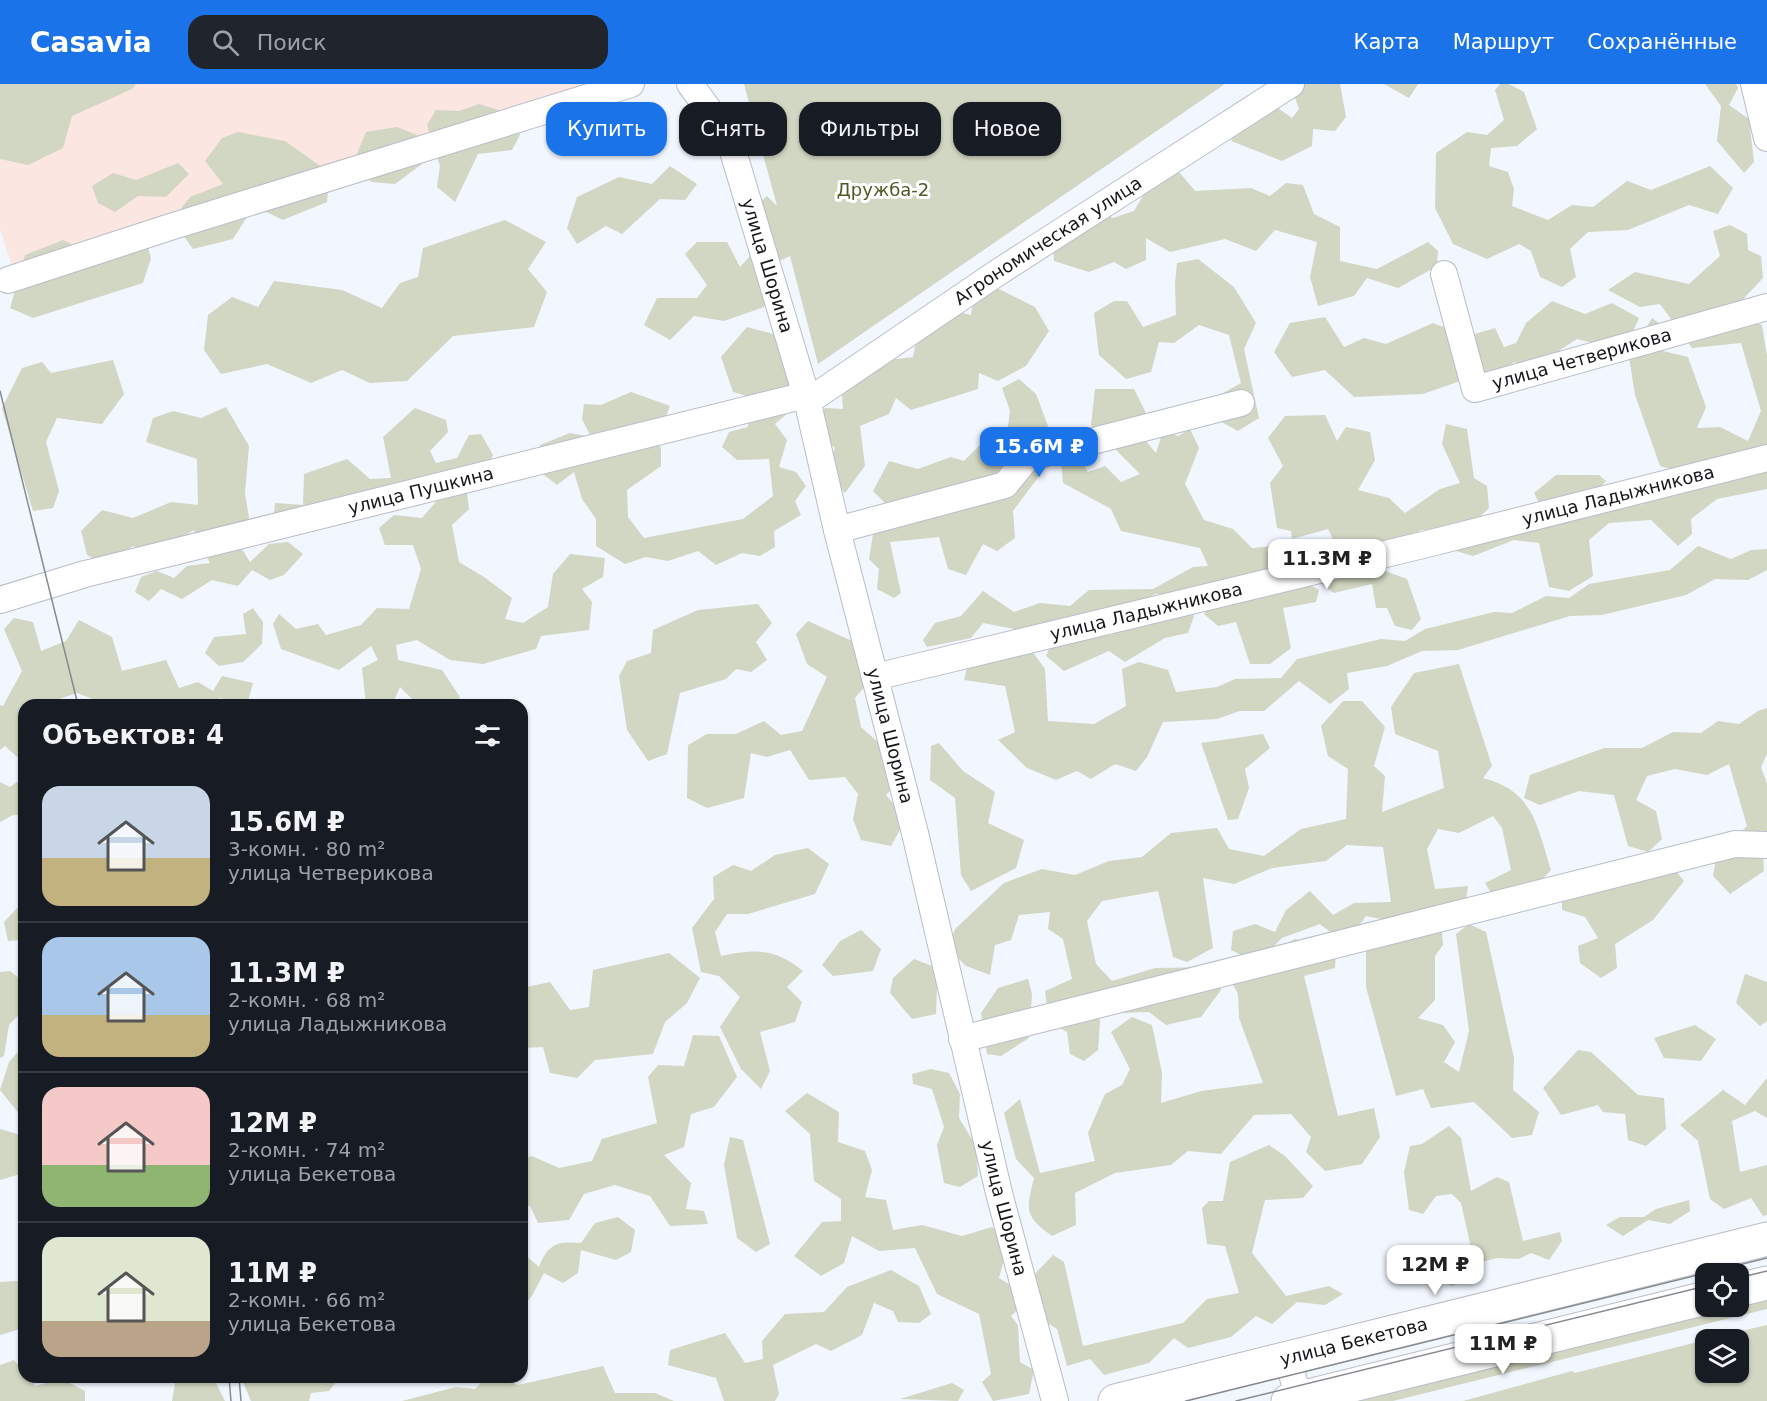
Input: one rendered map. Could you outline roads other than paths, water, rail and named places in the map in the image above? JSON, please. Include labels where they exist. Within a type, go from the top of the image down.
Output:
[{"type":"main road","name":"улица Бекетова","points":[[1115,1401],[1767,1239]]},
{"type":"main road","points":[[1749,1287],[1767,1283]]},
{"type":"main road","points":[[1295,1400],[1695,1301]]},
{"type":"street","points":[[8,280],[167,228],[631,84]]},
{"type":"street","name":"улица Шорина","points":[[690,84],[729,138],[806,399],[837,530],[915,833],[999,1193],[1055,1401]]},
{"type":"street","name":"Агрономическая улица","points":[[806,399],[1291,84]]},
{"type":"street","points":[[1754,84],[1767,138]]},
{"type":"street","name":"улица Четверикова","points":[[1444,274],[1475,389],[1767,307]]},
{"type":"street","name":"улица Пушкина","points":[[0,600],[85,574],[806,399]]},
{"type":"street","points":[[837,530],[1005,485],[1027,458],[1241,403]]},
{"type":"street","name":"улица Ладыжникова","points":[[875,677],[1438,541],[1767,458]]},
{"type":"street","points":[[962,1039],[1735,844],[1767,845]]},
{"type":"street","points":[[1288,1358],[1295,1400]]},
{"type":"tram line","points":[[0,391],[77,699]]},
{"type":"tram line","points":[[1186,1401],[1767,1258]]},
{"type":"tram line","points":[[1749,1275],[1767,1271]]},
{"type":"tram line","points":[[1236,1401],[1695,1289]]},
{"type":"tram line","points":[[230,1383],[231,1401]]},
{"type":"tram line","points":[[240,1383],[241,1401]]},
{"type":"park label","name":"Дружба-2","points":[[883,190]]}]
